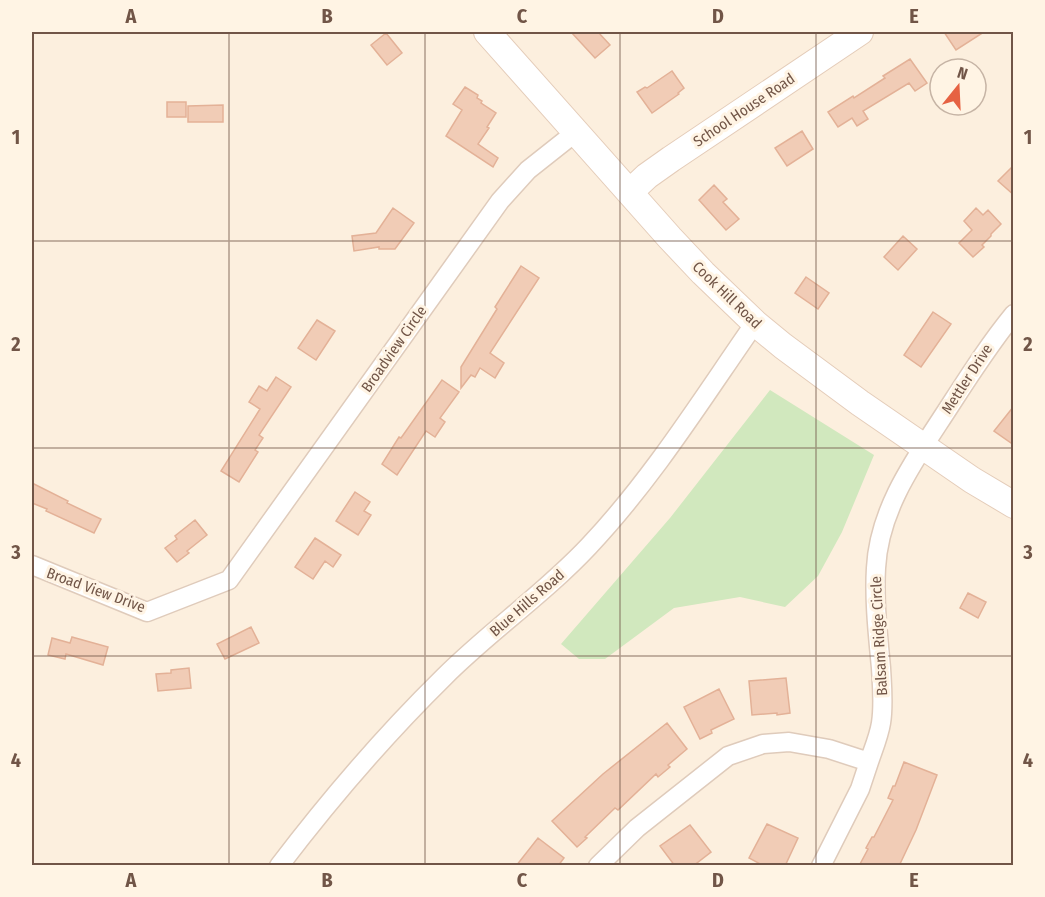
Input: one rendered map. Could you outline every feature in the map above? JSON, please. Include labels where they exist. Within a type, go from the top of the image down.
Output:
[{"type":"street","name":"Cook Hill Road","points":[[487,32],[703,273],[755,323],[817,371],[924,447],[1014,505]]},
{"type":"street","name":"School House Road","points":[[630,192],[647,176],[671,159],[860,32]]},
{"type":"street","name":"Broadview Circle","points":[[229,580],[500,201],[528,170],[576,132]]},
{"type":"street","name":"Mettler Drive","points":[[924,447],[993,340],[1014,314]]},
{"type":"street","name":"Blue Hills Road","points":[[279,866],[345,782],[404,717],[444,676],[588,547],[632,496],[677,436],[755,323]]},
{"type":"street","name":"Balsam Ridge Circle","points":[[821,866],[860,789],[881,723],[883,698],[876,616],[876,567],[879,544],[885,519],[898,489],[924,447]]},
{"type":"street","name":"Broad View Drive","points":[[32,566],[147,612],[229,580]]},
{"type":"street","points":[[598,866],[637,828],[728,756],[763,744],[789,742],[829,749],[869,762]]},
{"type":"green space","points":[[770,390],[874,455],[842,532],[818,576],[785,607],[740,597],[674,608],[605,659],[579,659],[561,644],[670,518]]},
{"type":"building","points":[[571,32],[598,32],[610,45],[595,58]]},
{"type":"building","points":[[944,32],[984,32],[956,50]]},
{"type":"building","points":[[386,33],[402,53],[387,65],[371,45]]},
{"type":"building","points":[[910,59],[927,83],[915,91],[909,83],[863,111],[868,119],[857,126],[852,118],[838,127],[828,112],[885,78],[883,76]]},
{"type":"building","points":[[672,71],[684,88],[652,113],[637,92]]},
{"type":"building","points":[[465,87],[478,95],[477,98],[482,101],[481,103],[496,113],[478,144],[498,158],[493,167],[446,136],[462,110],[453,104]]},
{"type":"building","points":[[167,102],[186,102],[186,117],[167,117]]},
{"type":"building","points":[[223,105],[223,122],[188,122],[188,106]]},
{"type":"building","points":[[802,131],[813,149],[787,166],[775,148]]},
{"type":"building","points":[[1014,165],[1014,195],[998,181]]},
{"type":"building","points":[[714,185],[727,199],[723,202],[739,219],[726,230],[699,200]]},
{"type":"building","points":[[393,208],[414,223],[395,249],[379,249],[379,247],[354,251],[352,236],[376,233]]},
{"type":"building","points":[[976,208],[983,215],[988,210],[1001,224],[982,245],[984,247],[973,257],[959,243],[972,230],[964,221]]},
{"type":"building","points":[[903,236],[917,249],[898,270],[884,257]]},
{"type":"building","points":[[521,266],[539,278],[490,353],[504,363],[495,378],[480,368],[475,377],[471,375],[461,388],[461,367]]},
{"type":"building","points":[[806,277],[829,293],[818,309],[795,293]]},
{"type":"building","points":[[933,312],[951,324],[921,367],[904,355]]},
{"type":"building","points":[[317,320],[335,331],[316,360],[298,348]]},
{"type":"building","points":[[276,377],[291,387],[259,435],[263,438],[255,450],[258,452],[239,482],[221,471],[260,409],[249,402],[259,386],[267,391]]},
{"type":"building","points":[[442,380],[459,392],[440,418],[445,422],[435,437],[426,431],[397,475],[382,464],[399,437],[401,438]]},
{"type":"building","points":[[1014,406],[1014,445],[994,431]]},
{"type":"building","points":[[32,483],[101,519],[94,533],[32,503]]},
{"type":"building","points":[[355,492],[370,502],[364,511],[371,515],[358,535],[336,521]]},
{"type":"building","points":[[195,520],[207,535],[177,562],[165,548],[177,539],[175,536]]},
{"type":"building","points":[[315,538],[341,555],[333,567],[325,561],[313,579],[295,567]]},
{"type":"building","points":[[968,593],[986,602],[978,618],[960,608]]},
{"type":"building","points":[[251,627],[259,643],[225,659],[217,644]]},
{"type":"building","points":[[72,637],[108,647],[103,665],[66,654],[65,659],[48,655],[52,638],[70,643]]},
{"type":"building","points":[[189,668],[191,688],[158,691],[156,674]]},
{"type":"building","points":[[786,678],[790,713],[752,715],[749,681]]},
{"type":"building","points":[[719,689],[734,719],[711,730],[712,733],[700,739],[684,707]]},
{"type":"building","points":[[667,723],[687,749],[668,765],[670,767],[658,777],[656,774],[618,810],[615,808],[577,847],[552,821],[603,774]]},
{"type":"building","points":[[904,762],[937,775],[916,830],[899,866],[859,866],[868,849],[866,848],[893,800],[888,798]]},
{"type":"building","points":[[767,824],[798,838],[785,866],[764,866],[749,858]]},
{"type":"building","points":[[690,825],[711,852],[693,866],[675,866],[660,846]]},
{"type":"building","points":[[538,838],[564,858],[558,866],[516,866]]}]
